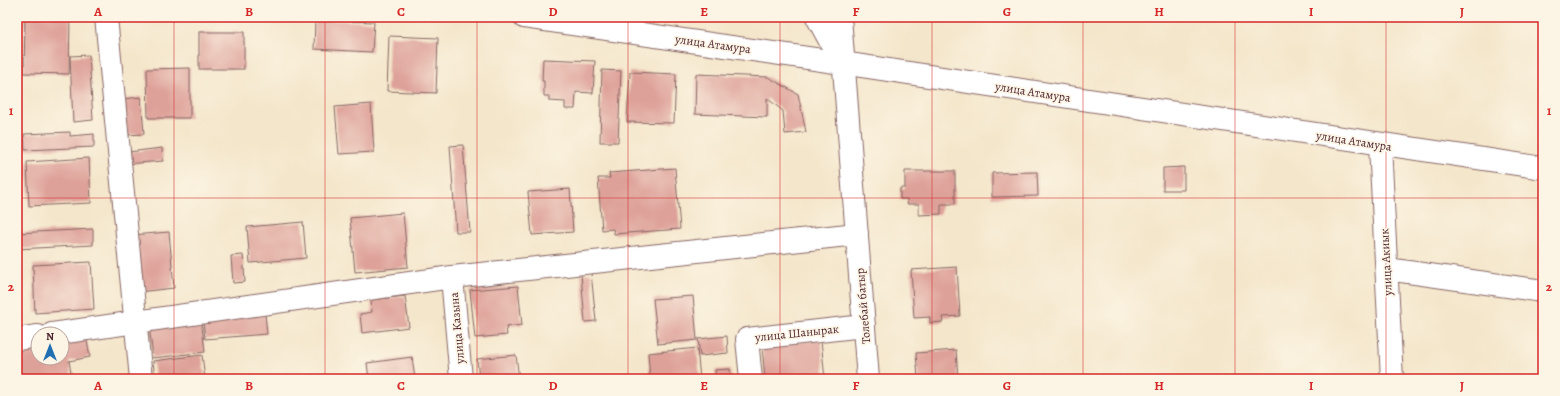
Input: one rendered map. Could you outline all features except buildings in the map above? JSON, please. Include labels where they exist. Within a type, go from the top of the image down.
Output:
[{"type":"street","points":[[106,17],[141,379]]},
{"type":"street","name":"улица Атамура","points":[[524,17],[1543,168]]},
{"type":"street","points":[[817,17],[842,63]]},
{"type":"street","name":"Толебай батыр","points":[[840,17],[842,63],[868,379]]},
{"type":"street","name":"улица Акиык","points":[[1380,145],[1392,379]]},
{"type":"street","points":[[70,330],[134,318],[452,277],[857,234]]},
{"type":"street","points":[[1387,269],[1543,291]]},
{"type":"street","name":"улица Казына","points":[[452,277],[461,379]]},
{"type":"street","name":"улица Шанырак","points":[[751,379],[747,339],[864,326]]},
{"type":"street","points":[[17,339],[30,337]]}]
